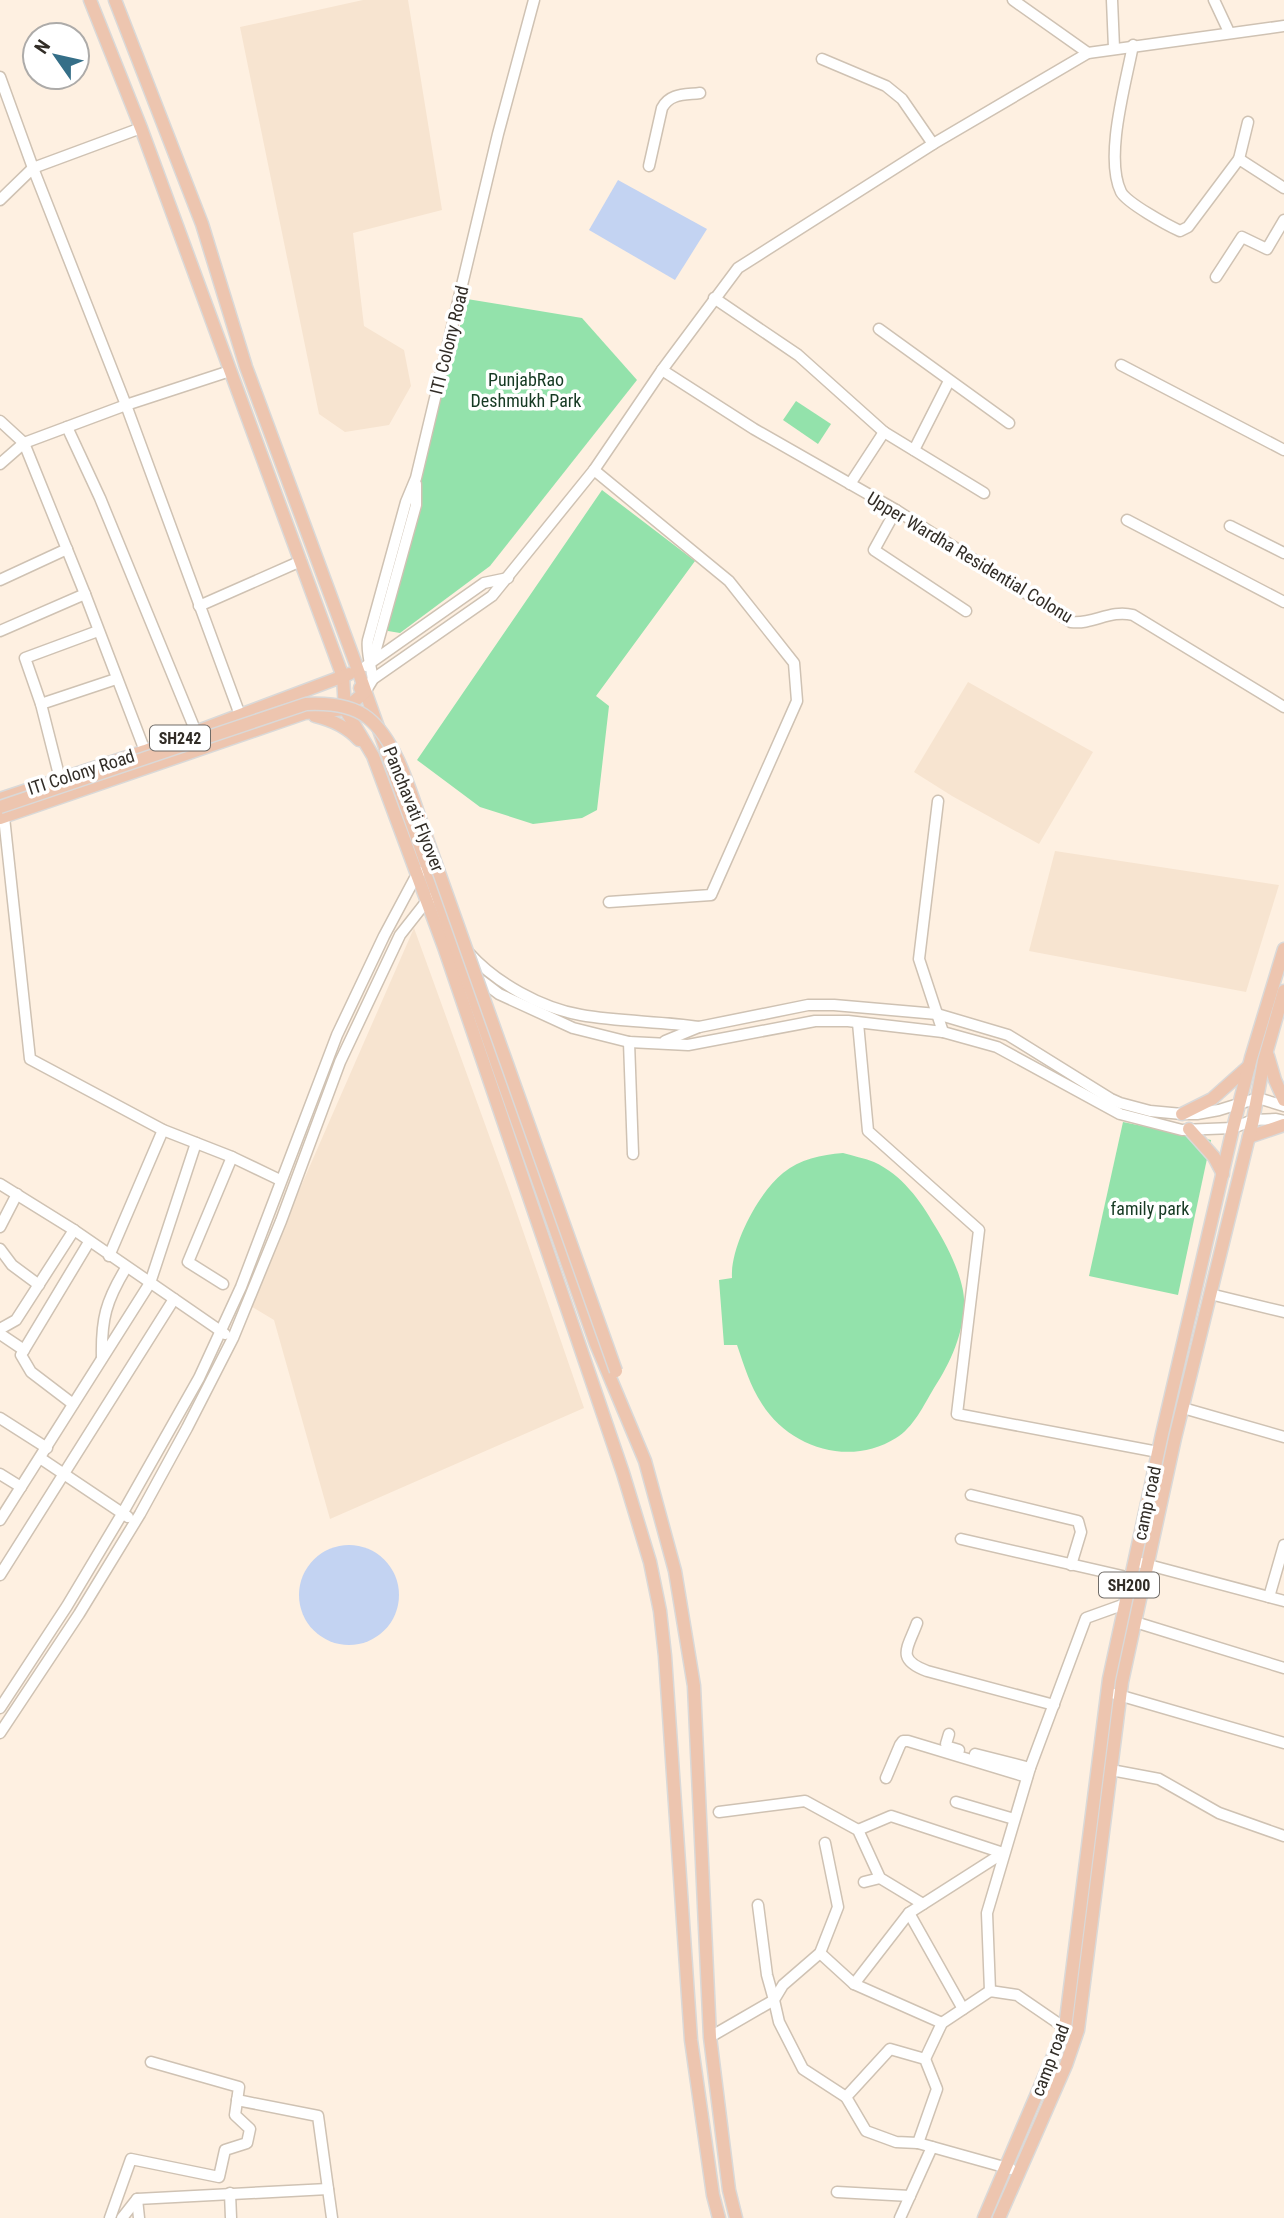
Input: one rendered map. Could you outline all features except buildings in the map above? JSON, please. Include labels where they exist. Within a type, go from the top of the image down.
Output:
[{"type":"main road","points":[[90,0],[141,128],[301,561],[428,866],[432,898],[445,950],[623,1473],[650,1562],[660,1611],[665,1657],[691,2039],[713,2195],[719,2218]]},
{"type":"main road","points":[[115,0],[202,224],[246,367],[358,669],[345,709]]},
{"type":"main road","points":[[296,544],[309,542]]},
{"type":"main road","name":"ITI Colony Road","points":[[0,799],[145,751],[240,715],[354,684],[358,669]]},
{"type":"main road","points":[[345,709],[354,684]]},
{"type":"main road","name":"Panchavati Flyover","points":[[1,814],[306,704],[342,706],[366,716],[378,727],[395,755],[469,953],[616,1371],[617,1395]]},
{"type":"main road","points":[[305,713],[345,709]]},
{"type":"main road","points":[[345,709],[373,756],[416,876],[432,898],[463,965],[596,1344],[645,1461],[674,1571],[694,1686],[695,1757],[706,1918],[710,2037],[729,2190],[736,2218]]},
{"type":"main road","points":[[305,713],[331,720],[352,732],[373,756]]},
{"type":"main road","name":"SH242","points":[[1,814],[305,713]]},
{"type":"main road","name":"camp road","points":[[984,2218],[1065,2028],[1097,1829],[1111,1770],[1114,1694],[1135,1622],[1158,1452],[1233,1128],[1284,949]]},
{"type":"main road","name":"camp road","points":[[999,2218],[1066,2065],[1078,2030],[1097,1829],[1125,1604],[1131,1578],[1141,1563],[1182,1408],[1249,1137],[1267,1052],[1284,992]]},
{"type":"main road","points":[[1267,1052],[1284,1100]]},
{"type":"main road","points":[[1182,1114],[1212,1099],[1249,1066]]},
{"type":"main road","points":[[1249,1137],[1284,1123]]},
{"type":"main road","points":[[1189,1129],[1214,1157],[1223,1174]]},
{"type":"main road","points":[[687,1988],[708,1987]]},
{"type":"main road","points":[[691,2039],[710,2037]]},
{"type":"street","name":"ITI Colony Road","points":[[373,678],[368,640],[406,502],[416,478],[498,134],[534,0]]},
{"type":"street","points":[[1013,0],[1088,52]]},
{"type":"street","points":[[1112,0],[1114,48]]},
{"type":"street","points":[[1214,0],[1229,32]]},
{"type":"street","points":[[354,684],[373,678],[492,596],[594,470],[662,370],[738,268],[933,144],[1088,52],[1284,26]]},
{"type":"street","points":[[1133,45],[1114,155],[1119,183],[1126,198],[1177,230],[1184,230],[1239,159],[1248,122]]},
{"type":"street","points":[[822,59],[886,86],[895,93],[933,144]]},
{"type":"street","points":[[0,77],[5,106],[33,168],[127,405],[240,715]]},
{"type":"street","points":[[649,166],[666,101],[673,96],[700,93]]},
{"type":"street","points":[[0,200],[33,168],[141,128]]},
{"type":"street","points":[[1239,159],[1284,188]]},
{"type":"street","points":[[1216,278],[1242,237],[1268,249],[1284,220]]},
{"type":"street","points":[[714,298],[798,355],[884,432],[984,493]]},
{"type":"street","points":[[879,329],[1009,423]]},
{"type":"street","points":[[1121,365],[1284,450]]},
{"type":"street","name":"Upper Wardha Residential Colonu","points":[[662,370],[754,429],[896,510],[1071,622],[1091,621],[1119,612],[1133,615],[1284,707]]},
{"type":"street","points":[[0,464],[24,443],[230,371]]},
{"type":"street","points":[[914,450],[949,381]]},
{"type":"street","points":[[0,421],[24,443],[145,751]]},
{"type":"street","points":[[68,427],[196,732]]},
{"type":"street","points":[[850,484],[884,432]]},
{"type":"street","points":[[594,470],[729,581],[794,663],[797,701],[711,895],[609,902]]},
{"type":"street","points":[[896,510],[874,550],[966,611]]},
{"type":"street","points":[[1127,520],[1284,602]]},
{"type":"street","points":[[1230,526],[1284,553]]},
{"type":"street","points":[[0,580],[67,549]]},
{"type":"street","points":[[200,606],[301,561]]},
{"type":"street","points":[[358,669],[484,583],[508,578]]},
{"type":"street","points":[[0,631],[85,594]]},
{"type":"street","points":[[60,779],[41,704],[25,658],[98,631]]},
{"type":"street","points":[[41,704],[116,679]]},
{"type":"street","points":[[938,800],[919,959],[943,1032]]},
{"type":"street","points":[[1,814],[30,1059],[163,1130],[232,1157],[280,1180]]},
{"type":"street","points":[[0,1708],[67,1606],[199,1378],[241,1287],[337,1035],[416,876],[428,866]]},
{"type":"street","points":[[0,1733],[79,1614],[170,1460],[233,1338],[281,1221],[340,1062],[400,935],[432,898]]},
{"type":"street","points":[[445,950],[499,994],[573,1028],[629,1042],[696,1044],[815,1021],[848,1021],[943,1032],[997,1048],[1120,1114],[1182,1130],[1233,1128],[1253,1120],[1276,1119],[1284,1123]]},
{"type":"street","name":"Panchavati Flyover","points":[[469,953],[489,972],[552,1007],[579,1015],[699,1027]]},
{"type":"street","points":[[662,1043],[699,1027],[793,1007],[825,1004],[937,1014],[1008,1035],[1120,1103],[1150,1111],[1197,1114],[1258,1098],[1284,1106]]},
{"type":"street","points":[[858,1023],[868,1131],[979,1230],[957,1414],[1158,1452]]},
{"type":"street","points":[[629,1042],[633,1154]]},
{"type":"street","points":[[302,1124],[315,1129]]},
{"type":"street","points":[[109,1256],[163,1130]]},
{"type":"street","points":[[0,1520],[150,1283],[196,1143]]},
{"type":"street","points":[[223,1284],[188,1262],[232,1157]]},
{"type":"street","points":[[0,1184],[74,1230],[126,1268],[233,1338]]},
{"type":"street","points":[[0,1227],[17,1194]]},
{"type":"street","points":[[24,1350],[0,1328],[16,1320],[74,1230]]},
{"type":"street","points":[[73,1404],[31,1372],[21,1355],[89,1242]]},
{"type":"street","points":[[0,1249],[12,1265],[39,1286]]},
{"type":"street","points":[[102,1358],[102,1328],[111,1293],[126,1268]]},
{"type":"street","points":[[1210,1294],[1284,1312]]},
{"type":"street","points":[[0,1575],[174,1299]]},
{"type":"street","points":[[1182,1408],[1284,1437]]},
{"type":"street","points":[[0,1418],[47,1448]]},
{"type":"street","points":[[40,1458],[135,1521]]},
{"type":"street","points":[[0,1474],[21,1487]]},
{"type":"street","points":[[971,1495],[1078,1521],[1082,1532],[1071,1565]]},
{"type":"street","points":[[961,1539],[1131,1578]]},
{"type":"street","points":[[1269,1597],[1284,1545]]},
{"type":"street","points":[[1141,1563],[1284,1601]]},
{"type":"street","points":[[990,1991],[987,1913],[1028,1772],[1086,1618],[1125,1604]]},
{"type":"street","points":[[1135,1622],[1284,1668]]},
{"type":"street","points":[[917,1623],[906,1651],[906,1657],[911,1664],[926,1671],[1054,1705]]},
{"type":"street","points":[[0,1684],[22,1699]]},
{"type":"street","points":[[1114,1694],[1284,1743]]},
{"type":"street","points":[[949,1734],[946,1744],[949,1747],[1028,1772]]},
{"type":"street","points":[[886,1779],[903,1741],[1028,1772]]},
{"type":"street","points":[[1111,1770],[1159,1779],[1219,1813],[1284,1836]]},
{"type":"street","points":[[719,1812],[805,1801],[858,1830],[880,1878],[923,1904]]},
{"type":"street","points":[[956,1802],[1014,1819]]},
{"type":"street","points":[[858,1830],[891,1816],[1003,1853]]},
{"type":"street","points":[[710,2037],[774,2000],[783,1986],[820,1953],[838,1907],[825,1843]]},
{"type":"street","points":[[854,1984],[909,1913],[1003,1853]]},
{"type":"street","points":[[864,1882],[880,1878]]},
{"type":"street","points":[[758,1905],[767,1975],[779,2022],[803,2069],[846,2097],[866,2131],[895,2142],[918,2143],[1006,2166],[1019,2172]]},
{"type":"street","points":[[909,1913],[963,2008]]},
{"type":"street","points":[[820,1953],[854,1984],[942,2023]]},
{"type":"street","points":[[918,2143],[937,2089],[925,2059],[942,2023],[990,1991],[1017,1995],[1065,2028]]},
{"type":"street","points":[[846,2097],[890,2049],[925,2059]]},
{"type":"street","points":[[110,2218],[131,2159],[219,2177],[225,2150],[247,2143],[250,2129],[235,2115],[239,2087],[151,2062]]},
{"type":"street","points":[[237,2100],[318,2116],[332,2218]]},
{"type":"street","points":[[900,2218],[932,2147]]},
{"type":"street","points":[[122,2218],[137,2199],[328,2189]]},
{"type":"street","points":[[837,2192],[910,2196]]},
{"type":"street","points":[[230,2193],[231,2218]]},
{"type":"street","points":[[137,2199],[139,2218]]},
{"type":"shaded area","points":[[363,0],[408,0],[442,210],[353,233],[364,326],[404,350],[411,386],[389,425],[345,432],[319,414],[240,27]]},
{"type":"shaded area","points":[[968,682],[1093,752],[1039,844],[914,772]]},
{"type":"shaded area","points":[[1055,851],[1279,885],[1246,992],[1029,951]]},
{"type":"shaded area","points":[[414,928],[584,1408],[330,1519],[274,1320],[249,1305]]},
{"type":"green space","name":"PunjabRao Deshmukh Park","points":[[467,299],[582,318],[637,380],[490,566],[400,633],[388,631],[382,623]]},
{"type":"green space","points":[[796,401],[831,424],[818,444],[783,420]]},
{"type":"green space","points":[[602,490],[695,561],[596,696],[609,706],[597,810],[582,818],[533,824],[480,807],[417,760]]},
{"type":"green space","name":"family park","points":[[1123,1122],[1211,1140],[1178,1295],[1089,1276]]},
{"type":"green space","points":[[843,1153],[884,1167],[916,1198],[940,1234],[958,1271],[964,1311],[951,1357],[913,1422],[902,1434],[878,1447],[841,1452],[805,1442],[788,1432],[762,1404],[737,1345],[724,1345],[719,1280],[732,1278],[736,1251],[747,1221],[774,1182],[790,1168],[804,1161]]},
{"type":"water","points":[[618,180],[707,229],[675,280],[589,230]]},
{"type":"water","points":[[349,1545],[377,1553],[391,1567],[399,1595],[391,1623],[377,1637],[349,1645],[321,1637],[307,1623],[299,1595],[307,1567],[321,1553]]}]
